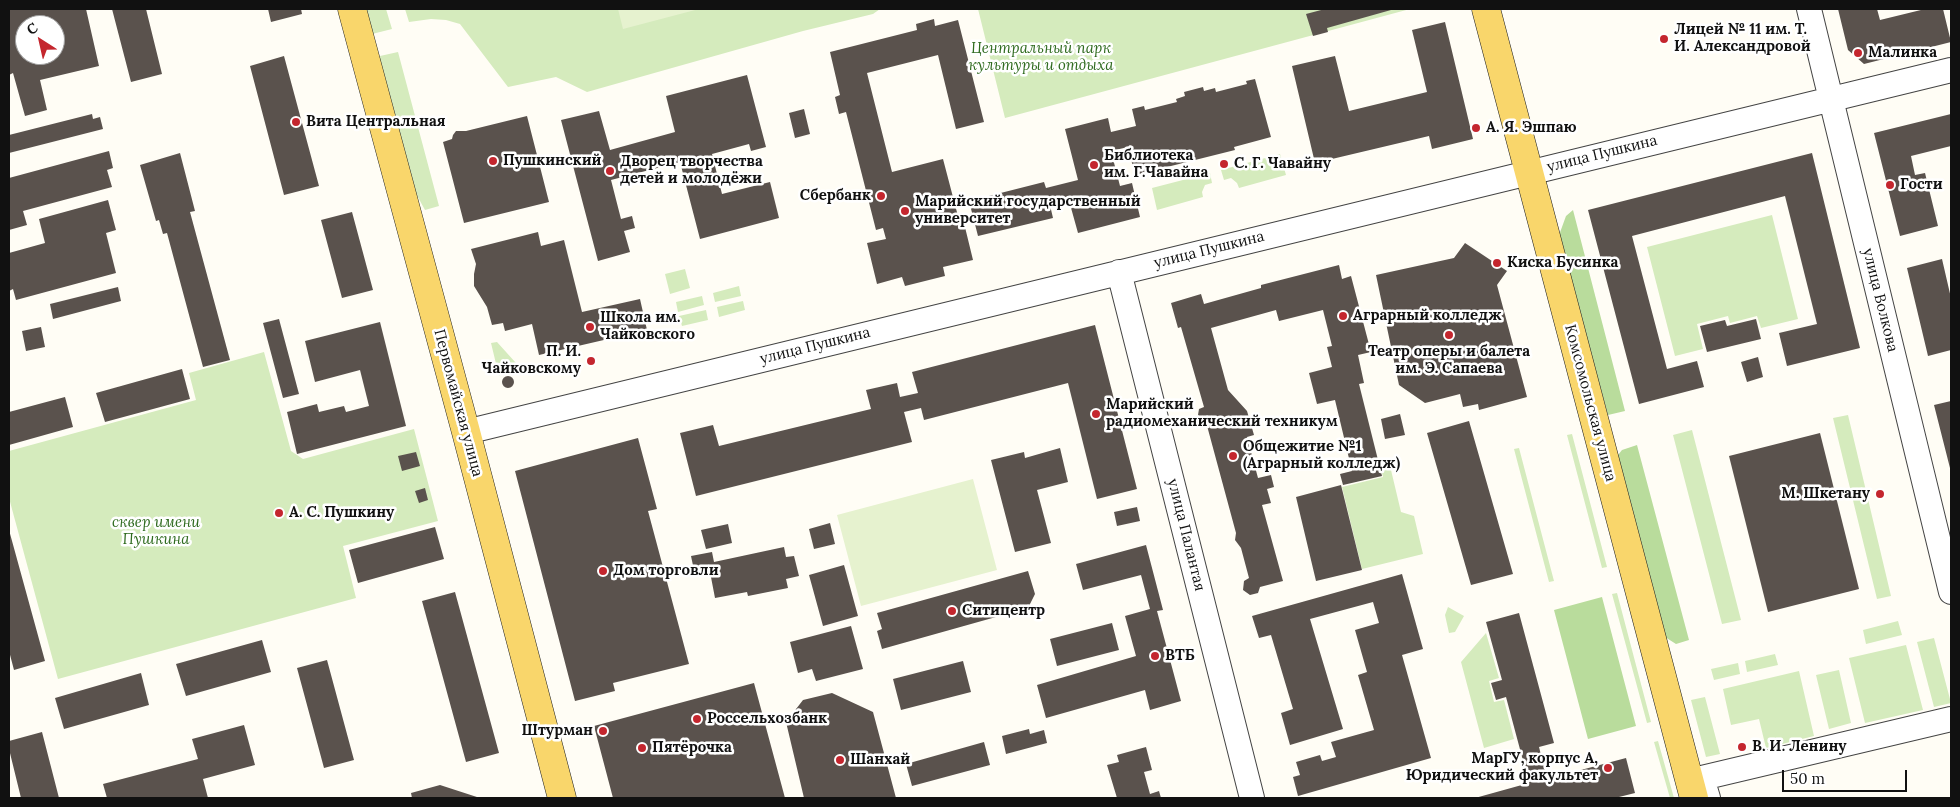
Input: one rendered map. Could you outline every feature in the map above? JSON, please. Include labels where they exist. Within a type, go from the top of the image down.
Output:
[{"type":"main road","name":"Первомайская улица","points":[[352,9],[562,798]]},
{"type":"main road","name":"Комсомольская улица","points":[[1486,9],[1694,798]]},
{"type":"street","name":"улица Волкова","points":[[1809,9],[1951,592]]},
{"type":"street","name":"улица Пушкина","points":[[466,432],[1951,70]]},
{"type":"street","name":"улица Палантая","points":[[1119,272],[1252,798]]},
{"type":"street","points":[[1708,798],[1702,778],[1951,719]]},
{"type":"green space","points":[[365,9],[386,9],[392,29],[372,34]]},
{"type":"green space","points":[[405,9],[880,9],[873,14],[803,31],[587,92],[556,77],[508,87],[460,24],[446,20],[431,19],[409,22]]},
{"type":"green space","points":[[618,9],[699,9],[623,29]]},
{"type":"green space","name":"Центральный парк культуры и отдыха","points":[[978,9],[1410,9],[1005,118]]},
{"type":"green space","points":[[398,52],[439,206],[425,210],[409,181],[379,63],[380,56]]},
{"type":"green space","points":[[1280,154],[1286,175],[1239,188],[1237,183],[1231,178],[1224,180],[1221,170]]},
{"type":"green space","points":[[1210,173],[1212,183],[1205,185],[1202,192],[1203,197],[1157,210],[1152,188]]},
{"type":"green space","points":[[1573,210],[1625,411],[1608,415],[1558,238],[1566,216]]},
{"type":"green space","points":[[1772,215],[1798,319],[1761,328],[1757,316],[1730,323],[1728,316],[1697,324],[1703,349],[1675,356],[1647,247]]},
{"type":"green space","points":[[685,269],[690,288],[670,294],[665,274]]},
{"type":"green space","points":[[739,286],[741,296],[715,302],[713,293]]},
{"type":"green space","points":[[702,296],[704,305],[678,312],[676,302]]},
{"type":"green space","points":[[743,301],[745,310],[719,317],[717,307]]},
{"type":"green space","points":[[706,310],[708,320],[682,326],[679,316]]},
{"type":"green space","points":[[497,342],[525,373],[513,375],[507,372],[499,376],[491,343]]},
{"type":"green space","name":"сквер имени Пушкина","points":[[264,352],[291,451],[303,459],[414,429],[438,521],[343,546],[356,598],[58,679],[9,498],[9,451],[196,400],[189,373]]},
{"type":"green space","points":[[1848,415],[1891,596],[1877,599],[1833,418]]},
{"type":"green space","points":[[1692,430],[1741,620],[1722,624],[1673,435]]},
{"type":"green space","points":[[1572,434],[1607,567],[1602,568],[1567,435]]},
{"type":"green space","points":[[1637,445],[1689,640],[1676,644],[1665,637],[1616,462],[1622,450]]},
{"type":"green space","points":[[1519,448],[1554,581],[1549,582],[1514,449]]},
{"type":"green space","points":[[1380,464],[1391,470],[1401,512],[1414,516],[1423,554],[1362,569],[1342,487],[1383,477]]},
{"type":"green space","points":[[973,479],[997,570],[861,606],[837,515]]},
{"type":"green space","points":[[1617,593],[1651,722],[1647,723],[1612,594]]},
{"type":"green space","points":[[1602,597],[1636,726],[1588,739],[1554,610]]},
{"type":"green space","points":[[1448,607],[1464,616],[1455,632],[1449,633],[1445,615]]},
{"type":"green space","points":[[1898,621],[1902,635],[1866,644],[1863,630]]},
{"type":"green space","points":[[1486,633],[1499,678],[1489,681],[1494,702],[1504,700],[1514,739],[1484,748],[1461,662]]},
{"type":"green space","points":[[1934,638],[1951,703],[1934,707],[1917,642]]},
{"type":"green space","points":[[1906,645],[1923,710],[1865,723],[1849,658]]},
{"type":"green space","points":[[1775,654],[1778,665],[1747,672],[1745,661]]},
{"type":"green space","points":[[1738,663],[1740,674],[1714,680],[1711,669]]},
{"type":"green space","points":[[1839,670],[1851,723],[1829,729],[1816,675]]},
{"type":"green space","points":[[1799,671],[1814,736],[1766,748],[1759,719],[1731,725],[1723,689]]},
{"type":"green space","points":[[1705,697],[1720,754],[1706,757],[1691,700]]},
{"type":"green space","points":[[1658,741],[1674,798],[1670,798],[1654,742]]},
{"type":"building","points":[[9,9],[86,9],[99,66],[40,80],[47,110],[25,116],[13,73],[9,75]]},
{"type":"building","points":[[112,9],[146,9],[162,74],[131,82]]},
{"type":"building","points":[[268,9],[301,9],[302,14],[271,22]]},
{"type":"building","points":[[1325,9],[1391,10],[1327,28],[1328,32],[1313,36],[1306,14]]},
{"type":"building","points":[[1838,9],[1877,9],[1880,20],[1925,9],[1943,9],[1951,42],[1864,64],[1848,50]]},
{"type":"building","points":[[934,19],[935,26],[958,20],[984,122],[956,129],[938,55],[867,73],[892,172],[943,159],[959,220],[963,219],[973,260],[943,267],[945,276],[905,286],[902,277],[877,284],[867,243],[886,239],[883,228],[876,230],[846,112],[839,114],[835,97],[840,95],[830,52],[917,30],[916,24]]},
{"type":"building","points":[[1445,22],[1473,139],[1432,149],[1429,136],[1315,163],[1292,66],[1335,56],[1349,111],[1427,92],[1412,30]]},
{"type":"building","points":[[284,56],[319,186],[284,195],[250,66]]},
{"type":"building","name":"Дворец творчества детей и молодёжи","points":[[747,75],[766,147],[751,151],[749,144],[712,154],[722,194],[770,182],[779,218],[700,239],[680,162],[611,180],[621,219],[632,216],[635,228],[624,231],[630,252],[598,261],[561,120],[599,111],[610,150],[675,132],[666,96]]},
{"type":"building","name":"Библиотека им. Г.Чавайна","points":[[1255,79],[1271,137],[1234,147],[1235,150],[1135,175],[1128,147],[1111,151],[1120,186],[1132,183],[1140,217],[1078,233],[1068,197],[1049,201],[1053,218],[978,236],[969,201],[1044,182],[1046,188],[1078,180],[1065,129],[1108,118],[1111,132],[1136,126],[1132,109],[1144,106],[1145,110],[1177,102],[1176,99],[1185,96],[1184,92],[1203,87],[1204,91],[1215,88],[1216,92],[1247,84],[1246,81]]},
{"type":"building","points":[[804,109],[810,134],[795,138],[789,113]]},
{"type":"building","points":[[92,114],[93,119],[100,117],[103,129],[9,153],[9,135]]},
{"type":"building","points":[[1951,114],[1951,146],[1911,156],[1915,175],[1925,173],[1938,226],[1900,236],[1874,133]]},
{"type":"building","name":"Пушкинский","points":[[527,116],[549,202],[464,223],[443,142],[452,139],[456,131],[466,131]]},
{"type":"building","points":[[109,151],[113,168],[107,170],[112,187],[23,211],[27,225],[9,230],[9,178]]},
{"type":"building","points":[[180,153],[195,211],[190,212],[230,360],[203,367],[167,233],[163,234],[159,220],[156,221],[140,165]]},
{"type":"building","points":[[1812,153],[1860,348],[1787,366],[1779,333],[1817,324],[1785,196],[1632,236],[1667,369],[1697,361],[1704,387],[1639,404],[1588,210]]},
{"type":"building","points":[[108,200],[116,230],[106,233],[116,273],[16,300],[13,289],[9,291],[9,253],[45,243],[39,219]]},
{"type":"building","points":[[352,212],[373,290],[342,298],[321,220]]},
{"type":"building","points":[[538,232],[541,246],[564,240],[582,312],[640,299],[647,330],[539,355],[532,324],[505,331],[503,323],[492,325],[487,307],[474,286],[476,264],[471,249]]},
{"type":"building","name":"Театр оперы и балета им. Э. Сапаева","points":[[1465,243],[1507,271],[1497,285],[1527,397],[1479,410],[1478,404],[1463,407],[1460,394],[1425,403],[1399,385],[1376,275],[1454,258]]},
{"type":"building","points":[[1942,259],[1951,298],[1951,350],[1928,356],[1907,268]]},
{"type":"building","points":[[1339,265],[1342,279],[1351,276],[1371,352],[1358,355],[1364,383],[1359,384],[1382,476],[1343,485],[1340,474],[1352,471],[1335,400],[1317,404],[1309,373],[1332,367],[1327,347],[1332,346],[1323,310],[1279,321],[1276,310],[1211,328],[1228,390],[1247,411],[1254,435],[1247,437],[1258,478],[1271,475],[1274,487],[1267,489],[1271,503],[1262,505],[1283,581],[1260,587],[1258,593],[1250,595],[1243,590],[1244,581],[1249,578],[1241,548],[1235,540],[1236,533],[1206,422],[1208,419],[1203,419],[1198,415],[1199,409],[1204,407],[1181,327],[1178,328],[1171,303],[1201,294],[1204,304],[1261,288],[1261,285]]},
{"type":"building","points":[[118,287],[121,301],[53,319],[50,304]]},
{"type":"building","points":[[279,319],[299,394],[283,398],[263,323]]},
{"type":"building","points":[[1756,319],[1761,339],[1707,352],[1700,326],[1725,320],[1727,326]]},
{"type":"building","points":[[380,322],[406,426],[297,454],[287,412],[317,404],[319,412],[344,406],[346,412],[369,406],[360,370],[315,382],[305,341]]},
{"type":"building","points":[[1095,325],[1137,489],[1097,499],[1068,383],[924,420],[921,408],[904,412],[912,442],[696,496],[680,433],[713,425],[719,446],[871,409],[866,390],[897,383],[900,397],[918,393],[912,372]]},
{"type":"building","points":[[41,327],[45,347],[26,351],[22,331]]},
{"type":"building","points":[[1758,357],[1763,377],[1747,382],[1741,362]]},
{"type":"building","points":[[182,369],[190,399],[105,422],[96,393]]},
{"type":"building","points":[[506,376],[510,376],[514,382],[510,388],[506,388],[502,384],[502,380]]},
{"type":"building","points":[[65,397],[73,427],[9,445],[9,412]]},
{"type":"building","points":[[1951,401],[1951,472],[1934,405]]},
{"type":"building","points":[[1400,414],[1405,435],[1385,439],[1381,419]]},
{"type":"building","points":[[1469,421],[1513,574],[1471,585],[1427,433]]},
{"type":"building","points":[[1820,433],[1859,589],[1768,612],[1729,456]]},
{"type":"building","name":"Дом торговли","points":[[638,438],[657,509],[648,511],[689,664],[613,683],[615,691],[575,701],[515,471]]},
{"type":"building","points":[[1060,448],[1068,482],[1037,490],[1051,543],[1015,552],[991,460],[1024,452],[1025,458]]},
{"type":"building","points":[[416,452],[420,466],[402,471],[398,456]]},
{"type":"building","points":[[1341,485],[1362,570],[1316,581],[1296,497]]},
{"type":"building","points":[[425,488],[428,500],[419,503],[415,491]]},
{"type":"building","points":[[1137,507],[1140,521],[1117,526],[1114,512]]},
{"type":"building","points":[[830,523],[835,544],[814,549],[809,529]]},
{"type":"building","points":[[728,524],[732,543],[706,549],[701,530]]},
{"type":"building","points":[[435,527],[444,559],[358,583],[349,550]]},
{"type":"building","points":[[9,530],[45,661],[14,670],[9,651]]},
{"type":"building","points":[[1146,545],[1163,610],[1157,611],[1181,701],[1150,710],[1145,690],[1046,718],[1037,685],[1136,656],[1125,616],[1150,609],[1141,575],[1083,590],[1076,564]]},
{"type":"building","points":[[784,547],[786,557],[794,556],[799,576],[786,579],[788,588],[748,596],[747,592],[715,598],[710,572],[695,575],[691,556],[712,552],[714,562]]},
{"type":"building","points":[[844,565],[858,616],[823,626],[809,575]]},
{"type":"building","name":"Ситицентр","points":[[1028,571],[1035,594],[1028,608],[882,649],[877,631],[882,629],[877,613]]},
{"type":"building","points":[[1402,574],[1423,649],[1402,655],[1431,758],[1298,796],[1293,777],[1300,775],[1296,762],[1320,755],[1322,761],[1336,757],[1331,742],[1374,730],[1358,675],[1367,672],[1355,630],[1379,623],[1373,602],[1310,619],[1343,729],[1290,745],[1281,713],[1293,709],[1271,635],[1259,638],[1252,616]]},
{"type":"building","points":[[455,592],[499,753],[466,762],[422,601]]},
{"type":"building","points":[[1519,613],[1554,743],[1539,747],[1547,779],[1626,758],[1635,793],[1615,798],[1475,798],[1529,783],[1506,697],[1496,700],[1491,683],[1502,680],[1486,622]]},
{"type":"building","points":[[1112,623],[1119,650],[1057,666],[1050,639]]},
{"type":"building","points":[[851,626],[863,669],[816,681],[812,669],[798,673],[790,642]]},
{"type":"building","points":[[262,640],[271,672],[186,696],[176,664]]},
{"type":"building","points":[[327,660],[354,760],[324,768],[297,668]]},
{"type":"building","points":[[963,661],[971,692],[901,710],[893,679]]},
{"type":"building","points":[[141,673],[149,705],[64,729],[55,698]]},
{"type":"building","points":[[754,683],[785,798],[613,798],[594,726]]},
{"type":"building","name":"Шанхай","points":[[832,693],[873,712],[896,798],[804,798],[786,722],[803,700]]},
{"type":"building","points":[[244,725],[255,765],[203,779],[208,798],[107,798],[103,784],[198,759],[192,739]]},
{"type":"building","points":[[1029,729],[1030,734],[1044,730],[1047,743],[1006,754],[1002,736]]},
{"type":"building","points":[[42,732],[59,798],[21,798],[9,749],[9,741]]},
{"type":"building","points":[[984,742],[990,765],[912,786],[906,764]]},
{"type":"building","points":[[1146,747],[1152,770],[1144,772],[1150,794],[1159,791],[1161,798],[1117,798],[1107,765],[1119,762],[1117,755]]},
{"type":"building","points":[[440,785],[480,798],[412,798],[411,793]]},
{"type":"place","name":"Лицей № 11 им. Т. И. Александровой","points":[[1664,39]]},
{"type":"place","name":"Малинка","points":[[1858,53]]},
{"type":"place","name":"Вита Центральная","points":[[296,122]]},
{"type":"place","name":"А. Я. Эшпаю","points":[[1476,128]]},
{"type":"place","name":"Пушкинский","points":[[493,161]]},
{"type":"place","name":"С. Г. Чавайну","points":[[1224,164]]},
{"type":"place","name":"Библиотека им. Г.Чавайна","points":[[1094,165]]},
{"type":"place","name":"Дворец творчества детей и молодёжи","points":[[610,171]]},
{"type":"place","name":"Гости","points":[[1890,185]]},
{"type":"place","name":"Сбербанк","points":[[881,196]]},
{"type":"place","name":"Марийский государственный университет","points":[[905,211]]},
{"type":"place","name":"Киска Бусинка","points":[[1497,263]]},
{"type":"place","name":"Аграрный колледж","points":[[1343,316]]},
{"type":"place","name":"Школа им. Чайковского","points":[[590,327]]},
{"type":"place","name":"Театр оперы и балета им. Э. Сапаева","points":[[1449,335]]},
{"type":"place","name":"П. И. Чайковскому","points":[[591,361]]},
{"type":"place","name":"Марийский радиомеханический техникум","points":[[1096,414]]},
{"type":"place","name":"Общежитие №1 (Аграрный колледж)","points":[[1233,456]]},
{"type":"place","name":"М. Шкетану","points":[[1880,494]]},
{"type":"place","name":"А. С. Пушкину","points":[[279,513]]},
{"type":"place","name":"Дом торговли","points":[[603,571]]},
{"type":"place","name":"Ситицентр","points":[[952,611]]},
{"type":"place","name":"ВТБ","points":[[1155,656]]},
{"type":"place","name":"Россельхозбанк","points":[[697,719]]},
{"type":"place","name":"Штурман","points":[[603,731]]},
{"type":"place","name":"В. И. Ленину","points":[[1742,747]]},
{"type":"place","name":"Пятёрочка","points":[[642,748]]},
{"type":"place","name":"Шанхай","points":[[840,760]]},
{"type":"place","name":"МарГУ, корпус А, Юридический факультет","points":[[1608,768]]}]
